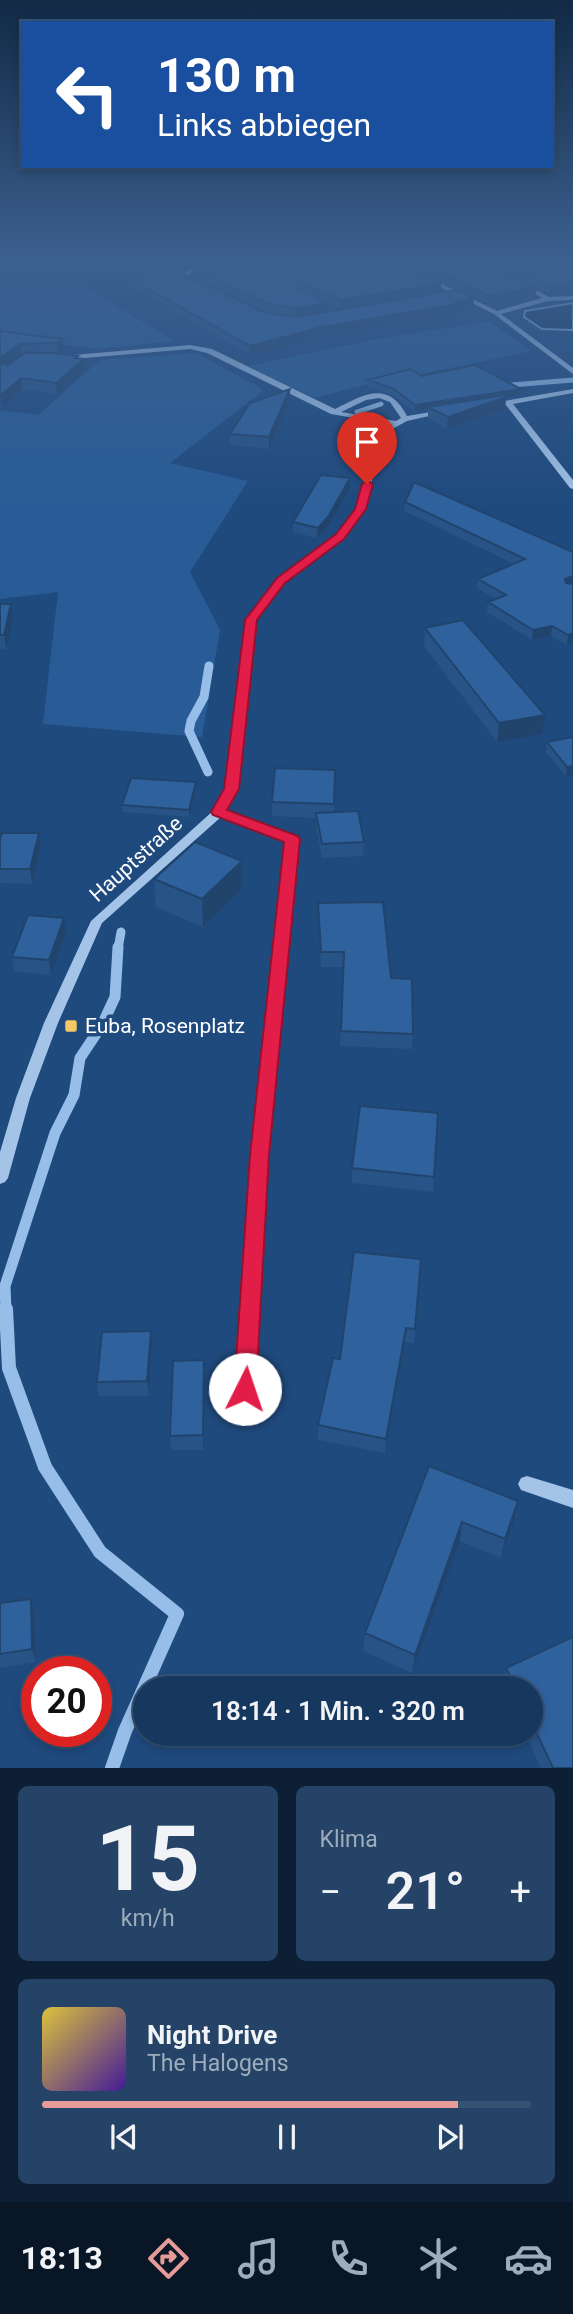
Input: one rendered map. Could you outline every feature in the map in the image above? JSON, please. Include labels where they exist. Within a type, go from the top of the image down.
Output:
[{"type":"street","points":[[532,341],[573,372]]},
{"type":"street","points":[[48,358],[190,347],[209,351],[334,412],[395,423],[458,410]]},
{"type":"street","points":[[483,406],[573,391]]},
{"type":"street","points":[[334,412],[364,399],[384,397],[393,400],[405,419]]},
{"type":"street","points":[[508,402],[573,485]]},
{"type":"street","name":"Hauptstraße","points":[[0,1178],[23,1098],[51,1023],[97,921],[219,812],[231,789],[251,620],[281,581],[340,537],[360,509],[381,432],[395,423]]},
{"type":"street","points":[[219,812],[292,839],[258,1180],[245,1389]]},
{"type":"street","points":[[527,1485],[573,1499]]},
{"type":"shaded area","points":[[34,341],[174,341],[97,349]]},
{"type":"shaded area","points":[[367,341],[516,341],[531,351],[416,375],[412,373],[314,398],[248,366]]},
{"type":"shaded area","points":[[196,353],[264,390],[170,463],[248,481],[190,572],[220,630],[202,737],[43,724],[58,592],[0,599],[0,410],[38,415],[100,360]]},
{"type":"building","points":[[0,341],[61,341],[57,343],[20,344],[0,358]]},
{"type":"building","points":[[240,341],[271,341],[250,346]]},
{"type":"building","points":[[25,353],[55,353],[84,359],[56,383],[21,378],[0,396],[0,364],[8,365]]},
{"type":"building","points":[[475,365],[521,389],[415,405],[394,389],[368,380],[410,369],[422,376]]},
{"type":"building","points":[[290,389],[269,437],[230,434],[250,403]]},
{"type":"building","points":[[505,395],[506,397],[448,417],[428,407]]},
{"type":"building","points":[[321,475],[350,478],[328,517],[318,528],[293,522]]},
{"type":"building","points":[[414,482],[573,552],[573,576],[565,579],[566,583],[573,584],[573,633],[568,635],[552,626],[533,630],[488,602],[506,595],[478,579],[525,559],[405,502]]},
{"type":"building","points":[[0,604],[11,604],[4,635],[0,635]]},
{"type":"building","points":[[463,620],[545,715],[499,723],[425,628]]},
{"type":"building","points":[[573,737],[573,766],[567,767],[547,742]]},
{"type":"building","points":[[275,768],[335,770],[334,804],[272,802]]},
{"type":"building","points":[[131,778],[196,782],[189,810],[122,805]]},
{"type":"building","points":[[358,811],[364,842],[322,844],[316,813]]},
{"type":"building","points":[[2,833],[39,833],[30,869],[0,869]]},
{"type":"building","points":[[195,842],[242,861],[202,899],[154,879]]},
{"type":"building","points":[[383,902],[391,978],[412,979],[413,1034],[341,1031],[344,952],[321,952],[318,903]]},
{"type":"building","points":[[28,915],[64,918],[49,960],[12,957]]},
{"type":"building","points":[[360,1106],[438,1113],[434,1177],[352,1168]]},
{"type":"building","points":[[354,1252],[421,1259],[415,1329],[406,1328],[386,1439],[318,1425],[333,1358],[340,1359]]},
{"type":"building","points":[[151,1331],[147,1381],[97,1382],[102,1332]]},
{"type":"building","points":[[204,1360],[203,1435],[170,1436],[173,1361]]},
{"type":"building","points":[[429,1466],[518,1501],[505,1539],[462,1522],[415,1655],[365,1633]]},
{"type":"building","points":[[31,1599],[32,1649],[0,1654],[0,1603]]},
{"type":"building","points":[[573,1637],[573,1768],[553,1768],[543,1746],[543,1676],[510,1676],[506,1668]]},
{"type":"waterway","points":[[500,386],[573,380]]},
{"type":"waterway","points":[[357,412],[381,404]]},
{"type":"waterway","points":[[208,772],[189,731],[191,721],[204,697],[209,666]]},
{"type":"waterway","points":[[118,949],[121,932]]},
{"type":"waterway","points":[[6,1311],[5,1286],[55,1133],[74,1095],[80,1058],[102,1025],[115,997],[118,947]]},
{"type":"waterway","points":[[6,1309],[9,1368],[45,1467],[100,1552],[177,1614],[125,1731],[112,1768]]},
{"type":"place","name":"Euba, Rosenplatz","points":[[71,1026]]},
{"type":"route","points":[[245,1389],[260,1155],[269,1055],[284,941],[292,839],[219,812],[231,789],[251,620],[281,581],[340,537],[360,509],[367,484]]}]
